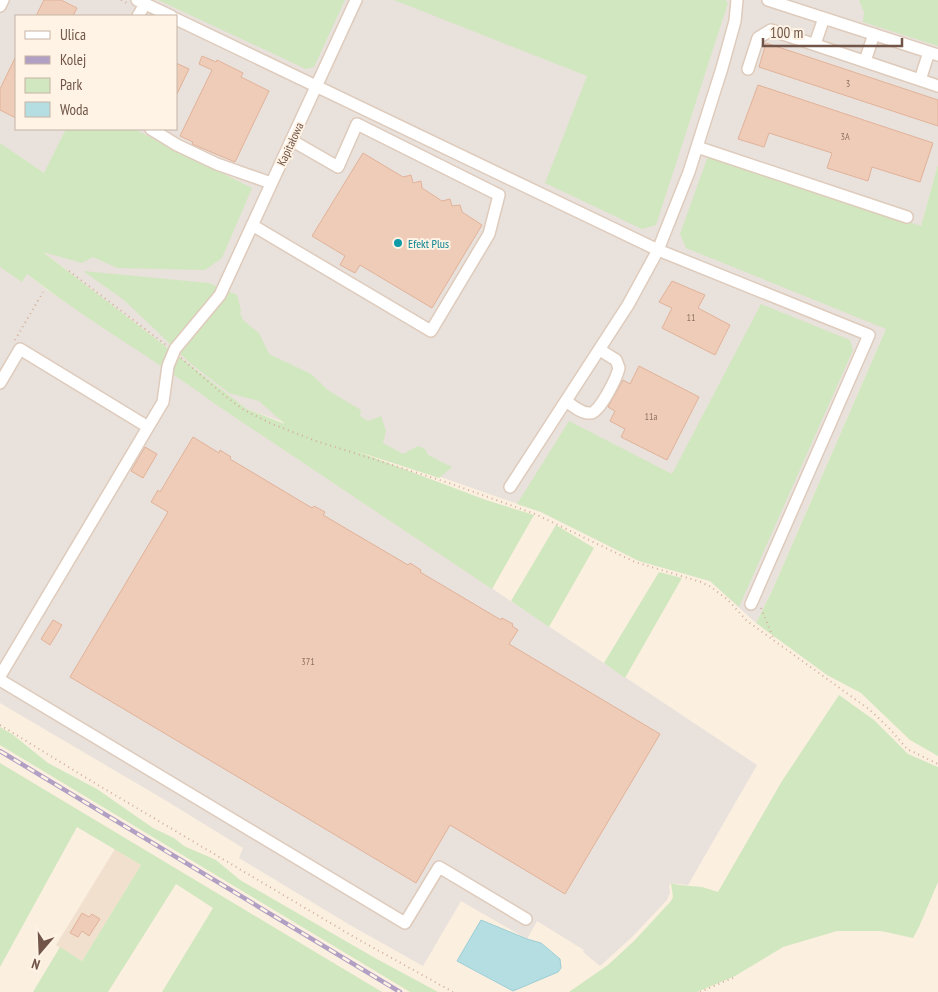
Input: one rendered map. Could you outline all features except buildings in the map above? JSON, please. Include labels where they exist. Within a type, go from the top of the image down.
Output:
[{"type":"street","points":[[0,6],[3,0]]},
{"type":"street","name":"Kapitałowa","points":[[174,350],[214,303],[223,288],[356,0]]},
{"type":"street","points":[[510,488],[628,305],[658,250],[681,195],[697,147],[732,31],[737,0]]},
{"type":"street","points":[[768,0],[934,53],[920,80]]},
{"type":"street","points":[[138,15],[141,2],[169,15]]},
{"type":"street","points":[[815,44],[824,18]]},
{"type":"street","points":[[178,20],[658,250],[869,335],[752,601]]},
{"type":"street","points":[[748,69],[758,38],[771,30],[938,86]]},
{"type":"street","points":[[865,61],[874,34]]},
{"type":"street","points":[[252,225],[431,331],[488,234],[499,195],[357,124],[338,167],[291,140]]},
{"type":"street","points":[[153,130],[177,145],[217,164],[271,183]]},
{"type":"street","points":[[697,147],[907,217]]},
{"type":"street","points":[[0,383],[20,349],[148,428]]},
{"type":"street","points":[[174,350],[168,366],[163,402],[0,678],[404,923],[439,867],[526,918]]},
{"type":"street","points":[[566,402],[588,413],[592,413],[599,408],[619,368],[616,360],[600,350]]},
{"type":"path","points":[[69,271],[174,350],[225,396],[244,410],[272,424],[316,441],[449,483],[535,514],[634,562],[701,582],[720,593],[747,621],[870,710],[890,729],[907,750],[938,764]]},
{"type":"path","points":[[12,344],[43,292]]},
{"type":"path","points":[[752,601],[758,601],[774,641]]},
{"type":"path","points":[[0,725],[354,938],[453,992]]},
{"type":"path","points":[[700,992],[735,977]]},
{"type":"shaded area","points":[[0,0],[938,0],[938,164],[921,226],[886,329],[772,591],[756,623],[710,581],[639,561],[541,512],[247,409],[42,251],[27,274],[50,292],[174,373],[215,404],[757,765],[688,885],[671,883],[667,900],[632,937],[600,966],[583,952],[584,950],[537,921],[527,939],[461,901],[423,966],[350,925],[239,858],[243,848],[0,703]]},
{"type":"shaded area","points":[[115,849],[141,865],[82,961],[56,945]]},
{"type":"green space","points":[[158,0],[345,0],[314,67],[306,69]]},
{"type":"green space","points":[[394,0],[725,0],[728,3],[656,225],[642,229],[545,183],[587,76]]},
{"type":"green space","points":[[859,0],[938,0],[938,46],[863,22],[864,12]]},
{"type":"green space","points":[[66,130],[136,130],[252,188],[222,258],[205,270],[117,268],[93,257],[82,263],[43,252],[247,409],[285,424],[259,401],[229,393],[190,363],[124,300],[83,271],[209,283],[237,295],[241,310],[240,314],[244,321],[259,333],[269,354],[311,374],[329,391],[361,410],[360,416],[368,421],[381,416],[386,431],[383,443],[403,454],[418,446],[425,449],[428,455],[452,467],[439,478],[356,451],[486,500],[534,515],[492,589],[73,308],[27,274],[22,282],[0,267],[0,143],[44,173]]},
{"type":"green space","points":[[708,156],[921,226],[938,164],[938,756],[910,740],[861,693],[827,675],[756,623],[772,591],[886,329],[686,248],[680,234]]},
{"type":"green space","points":[[761,304],[850,340],[853,350],[739,607],[710,581],[639,561],[541,512],[517,504],[569,421],[672,474]]},
{"type":"green space","points":[[556,525],[594,548],[549,627],[511,601]]},
{"type":"green space","points":[[659,572],[682,578],[625,678],[604,663]]},
{"type":"green space","points":[[839,695],[874,720],[908,754],[938,767],[938,882],[913,938],[881,931],[837,931],[783,947],[735,976],[697,992],[569,992],[608,965],[634,941],[671,901],[673,897],[671,883],[702,887],[718,892],[782,781]]},
{"type":"green space","points":[[0,727],[12,734],[48,763],[97,789],[153,828],[174,838],[184,846],[216,860],[240,880],[438,992],[410,992],[0,745]]},
{"type":"green space","points":[[0,763],[382,992],[162,992],[213,908],[176,884],[108,992],[33,992],[60,947],[82,961],[141,865],[77,827],[0,967]]},
{"type":"water","points":[[481,920],[541,943],[560,959],[561,968],[558,972],[513,991],[457,961]]},
{"type":"railway","points":[[0,751],[400,992]]},
{"type":"place","name":"Efekt Plus","points":[[398,243]]}]
